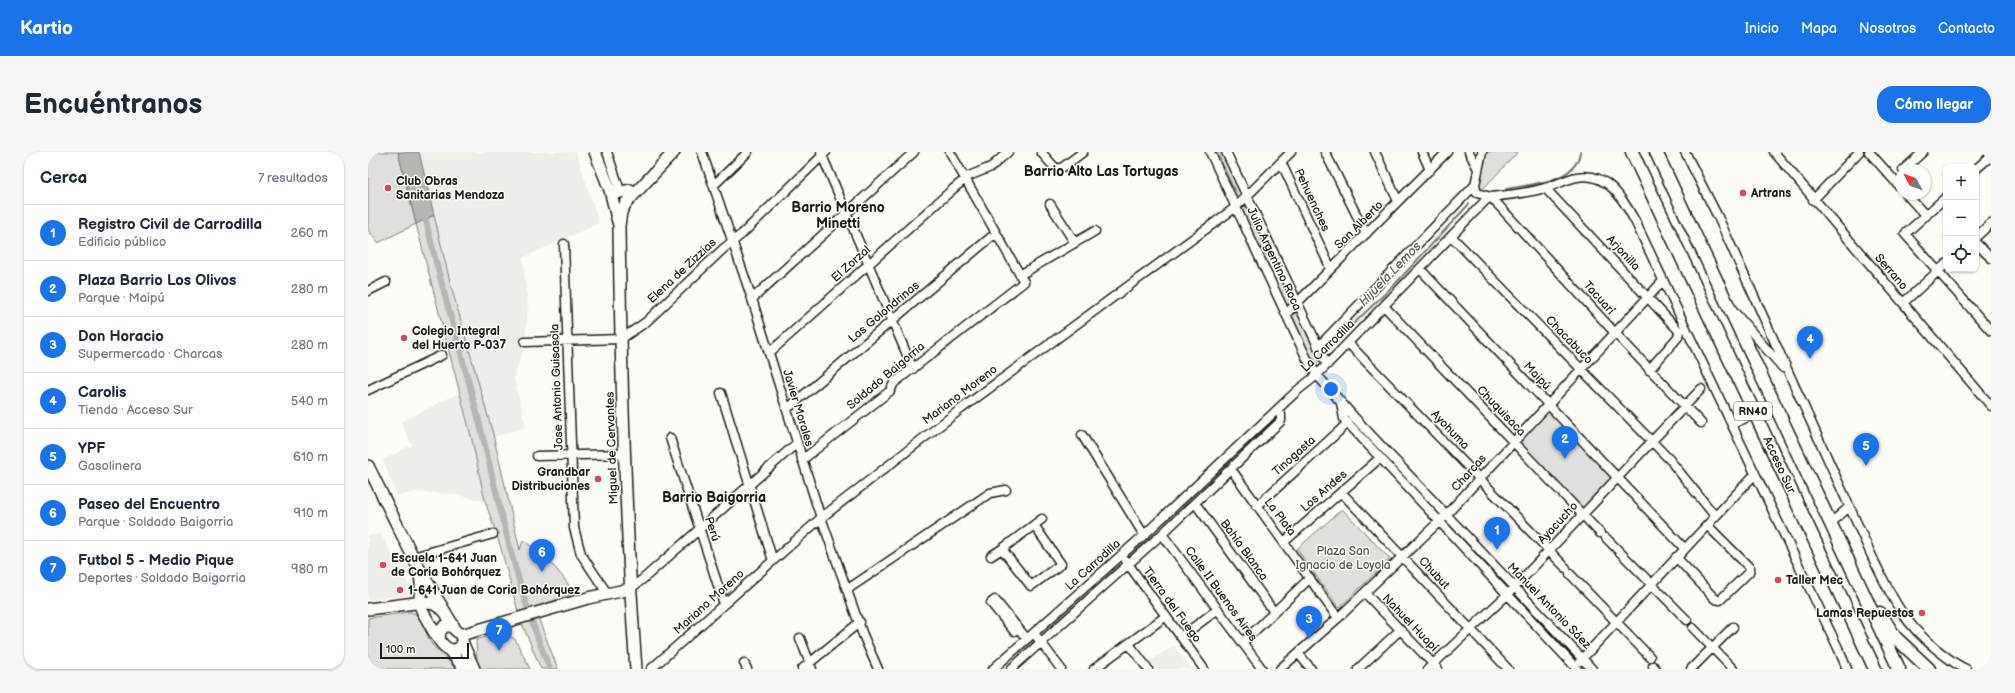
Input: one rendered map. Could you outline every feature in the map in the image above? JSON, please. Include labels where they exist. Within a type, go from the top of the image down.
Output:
[{"type":"highway","name":"Acceso Sur","points":[[1632,152],[1875,669]]},
{"type":"highway","name":"Acceso Sur","points":[[1656,152],[1899,669]]},
{"type":"highway","points":[[1801,512],[1823,569],[1861,649],[1868,669]]},
{"type":"highway","points":[[1852,568],[1895,637],[1929,669]]},
{"type":"main road","name":"Miguel de Cervantes","points":[[595,152],[618,198],[621,339],[630,589],[636,669]]},
{"type":"main road","points":[[618,198],[646,180],[674,152]]},
{"type":"main road","points":[[368,466],[414,560],[429,582],[443,610],[459,635],[474,669]]},
{"type":"main road","points":[[414,560],[422,587],[420,603],[439,640],[465,669]]},
{"type":"main road","points":[[459,635],[606,593],[630,589]]},
{"type":"main road","points":[[368,609],[420,603],[434,604],[443,610]]},
{"type":"main road","points":[[439,640],[440,631],[442,628],[448,626],[459,635]]},
{"type":"main road","points":[[450,651],[457,650],[459,635]]},
{"type":"street","points":[[607,152],[618,198]]},
{"type":"street","name":"Javier Morales","points":[[702,152],[752,298],[821,518],[878,669]]},
{"type":"street","points":[[714,185],[748,152]]},
{"type":"street","points":[[752,298],[914,152]]},
{"type":"street","points":[[950,152],[1022,278]]},
{"type":"street","name":"El Zorzal","points":[[768,353],[965,179],[991,167],[1008,152]]},
{"type":"street","points":[[1041,152],[1056,169],[1063,168],[1083,152]]},
{"type":"street","name":"Julio Argentino Roca","points":[[1210,152],[1307,359],[1317,375]]},
{"type":"street","name":"Julio Argentino Roca","points":[[1226,152],[1248,195],[1327,365]]},
{"type":"street","name":"Mariano Moreno","points":[[652,669],[821,518],[961,409],[1236,207],[1291,152]]},
{"type":"street","points":[[1325,152],[1366,234]]},
{"type":"street","points":[[1375,152],[1398,201]]},
{"type":"street","points":[[1422,152],[1430,170]]},
{"type":"street","name":"San Alberto","points":[[1286,314],[1448,152]]},
{"type":"street","points":[[1470,152],[1478,169]]},
{"type":"street","points":[[1482,152],[1475,185],[1478,193],[1491,197],[1545,188],[1577,177],[1589,176],[1603,181],[1623,197],[1847,669]]},
{"type":"street","points":[[1685,152],[1718,217],[1849,507],[1897,608],[1917,633],[1943,655],[1966,669]]},
{"type":"street","points":[[1690,152],[1691,163]]},
{"type":"street","name":"Serrano","points":[[1774,152],[1813,200],[1991,405]]},
{"type":"street","points":[[1813,200],[1859,152]]},
{"type":"street","points":[[1869,152],[1895,181]]},
{"type":"street","points":[[1910,164],[1923,152]]},
{"type":"street","points":[[823,153],[846,213],[913,369]]},
{"type":"street","name":"Elena de Zizzias","points":[[621,339],[646,322],[733,241],[823,153]]},
{"type":"street","points":[[1979,166],[1991,156]]},
{"type":"street","name":"Pehuenches","points":[[1280,162],[1331,269]]},
{"type":"street","name":"La Carrodilla","points":[[1318,347],[1475,185]]},
{"type":"street","name":"Arjonilla","points":[[1545,188],[1679,332],[1678,337],[1650,370]]},
{"type":"street","name":"La Carrodilla","points":[[993,669],[1144,535],[1277,410],[1317,375],[1349,344],[1451,236],[1491,197]]},
{"type":"street","name":"Tacuarí","points":[[1491,197],[1615,333],[1701,423]]},
{"type":"street","points":[[1911,200],[1926,216]]},
{"type":"street","points":[[1943,200],[1905,234],[1991,331]]},
{"type":"street","points":[[1050,204],[1074,242]]},
{"type":"street","points":[[1977,236],[1991,223]]},
{"type":"street","name":"Soldado Baigorria","points":[[802,460],[890,391],[894,383],[913,369],[1022,278],[1074,242],[1094,231]]},
{"type":"street","name":"Las Golondrinas","points":[[787,409],[996,233]]},
{"type":"street","name":"Chacabuco","points":[[1451,236],[1652,441],[1715,516]]},
{"type":"street","name":"Jose Antonio Guisasola","points":[[564,244],[576,536],[584,558],[606,593]]},
{"type":"street","points":[[1979,246],[1991,258]]},
{"type":"street","points":[[1902,303],[1943,267]]},
{"type":"street","name":"Maipú","points":[[1420,269],[1684,549]]},
{"type":"street","name":"Charcas","points":[[1280,669],[1365,593],[1446,515],[1663,281]]},
{"type":"street","points":[[368,291],[386,282]]},
{"type":"street","name":"Chuquisaca","points":[[1384,306],[1603,536],[1687,620]]},
{"type":"street","points":[[1729,306],[1789,375]]},
{"type":"street","points":[[525,342],[621,339]]},
{"type":"street","name":"Ayohuma","points":[[1349,344],[1480,478],[1650,657]]},
{"type":"street","points":[[368,390],[442,355]]},
{"type":"street","name":"Manuel Antonio Sáez","points":[[1317,375],[1341,403],[1592,669]]},
{"type":"street","name":"Ayacucho","points":[[1433,667],[1470,629],[1508,594],[1701,389]]},
{"type":"street","points":[[721,393],[773,561]]},
{"type":"street","name":"Manuel Antonio Sáez","points":[[1341,403],[1343,417],[1348,423],[1508,594],[1574,668]]},
{"type":"street","name":"La Carrodilla","points":[[1011,669],[1162,534],[1231,469],[1280,421],[1281,415],[1277,410]]},
{"type":"street","points":[[1732,424],[1755,414]]},
{"type":"street","name":"Tinogasta","points":[[1257,506],[1348,423]]},
{"type":"street","points":[[1082,435],[1144,535]]},
{"type":"street","name":"Perú","points":[[670,438],[724,604]]},
{"type":"street","points":[[630,589],[797,443]]},
{"type":"street","points":[[537,456],[625,454]]},
{"type":"street","name":"Los Andes","points":[[1284,542],[1380,458]]},
{"type":"street","name":"La Plata","points":[[1231,469],[1338,618]]},
{"type":"street","points":[[1574,668],[1755,474]]},
{"type":"street","points":[[848,589],[990,493],[1006,490]]},
{"type":"street","name":"Chubut","points":[[1342,492],[1508,669]]},
{"type":"street","name":"Bahía Blanca","points":[[1195,503],[1274,612]]},
{"type":"street","points":[[1831,523],[1849,507]]},
{"type":"street","points":[[991,556],[1042,519]]},
{"type":"street","points":[[1002,549],[1031,586],[1061,564],[1034,525]]},
{"type":"street","points":[[1676,557],[1715,599],[1720,600],[1749,572],[1750,568],[1707,525]]},
{"type":"street","points":[[414,560],[493,534]]},
{"type":"street","name":"Calle II Buenos Aires","points":[[1162,534],[1262,669]]},
{"type":"street","name":"Tierra del Fuego","points":[[1121,555],[1204,669]]},
{"type":"street","points":[[1242,642],[1310,578]]},
{"type":"street","name":"Nahuel Huapí","points":[[1365,593],[1433,667]]},
{"type":"street","points":[[1181,637],[1218,609]]},
{"type":"street","points":[[1094,669],[1166,616]]},
{"type":"street","points":[[802,669],[811,666],[860,622]]},
{"type":"street","points":[[1691,669],[1733,627]]},
{"type":"street","points":[[1018,628],[1027,639]]},
{"type":"street","points":[[1693,628],[1733,669]]},
{"type":"street","points":[[1358,669],[1400,630]]},
{"type":"street","points":[[1034,633],[1061,669]]},
{"type":"street","points":[[800,638],[811,666]]},
{"type":"street","points":[[1129,644],[1148,669]]},
{"type":"street","points":[[1298,653],[1311,669]]},
{"type":"shaded area","points":[[398,152],[419,152],[434,215],[416,224]]},
{"type":"shaded area","points":[[419,152],[576,152],[599,223],[523,258],[528,306],[525,342],[514,379],[526,427],[473,443],[485,501],[453,494],[414,492],[397,496],[383,460],[412,445],[401,422],[459,393],[471,436],[451,286]]},
{"type":"shaded area","points":[[1489,524],[1499,534],[1484,549],[1475,538]]},
{"type":"shaded area","name":"Escuela 1-641 Juan de Coria Bohórquez","points":[[381,534],[414,594],[368,600],[368,535]]},
{"type":"shaded area","points":[[1174,646],[1192,669],[1155,669],[1150,661]]},
{"type":"green space","name":"Club Obras Sanitarias Mendoza","points":[[368,152],[398,152],[416,224],[378,243],[368,230]]},
{"type":"green space","points":[[1217,152],[1222,152],[1241,193],[1238,197]]},
{"type":"green space","points":[[1486,152],[1518,152],[1481,191],[1478,184]]},
{"type":"green space","points":[[1245,205],[1292,300],[1288,306],[1286,305],[1242,209]]},
{"type":"green space","points":[[434,215],[451,286],[493,434],[520,550],[523,540],[552,564],[564,578],[574,594],[534,607],[558,669],[541,669],[520,619],[500,545],[485,501],[472,440],[416,224]]},
{"type":"green space","points":[[1295,313],[1298,313],[1319,360],[1315,365],[1292,317]]},
{"type":"green space","points":[[1548,405],[1617,477],[1582,514],[1514,441]]},
{"type":"green space","name":"Plaza San Ignacio de Loyola","points":[[1342,509],[1390,559],[1339,608],[1297,549]]},
{"type":"green space","points":[[410,612],[418,616],[431,643],[455,669],[368,669],[368,618]]},
{"type":"green space","points":[[501,632],[515,639],[530,669],[480,669],[477,663],[476,640]]},
{"type":"waterway","name":"Hijuela Lemos","points":[[1506,189],[1539,183],[1561,176],[1570,170],[1577,162],[1580,152]]},
{"type":"waterway","name":"Hijuela Lemos","points":[[1324,352],[1396,283],[1469,204]]},
{"type":"waterway","points":[[424,212],[480,425],[510,548],[528,610],[550,669]]},
{"type":"place","name":"Club Obras Sanitarias Mendoza","points":[[388,188]]},
{"type":"place","name":"Artrans","points":[[1743,193]]},
{"type":"place","name":"Colegio Integral del Huerto P-037","points":[[404,338]]},
{"type":"place","name":"Carolis","points":[[1810,359]]},
{"type":"place","name":"Plaza Barrio Los Olivos","points":[[1565,459]]},
{"type":"place","name":"YPF","points":[[1866,466]]},
{"type":"place","name":"Grandbar Distribuciones","points":[[598,479]]},
{"type":"place","name":"Registro Civil de Carrodilla","points":[[1497,550]]},
{"type":"place","name":"Escuela 1-641 Juan de Coria Bohórquez","points":[[383,565]]},
{"type":"place","name":"Paseo del Encuentro","points":[[542,572]]},
{"type":"place","name":"Taller Mec","points":[[1778,580]]},
{"type":"place","name":"1-641 Juan de Coria Bohórquez","points":[[400,590]]},
{"type":"place","name":"Lamas Repuestos","points":[[1922,613]]},
{"type":"place","name":"Don Horacio","points":[[1309,639]]},
{"type":"place","name":"Futbol 5 - Medio Pique","points":[[499,651]]},
{"type":"district","name":"Barrio Alto Las Tortugas","points":[[1101,171]]},
{"type":"district","name":"Barrio Moreno Minetti","points":[[838,216]]},
{"type":"district","name":"Barrio Baigorria","points":[[714,497]]}]
